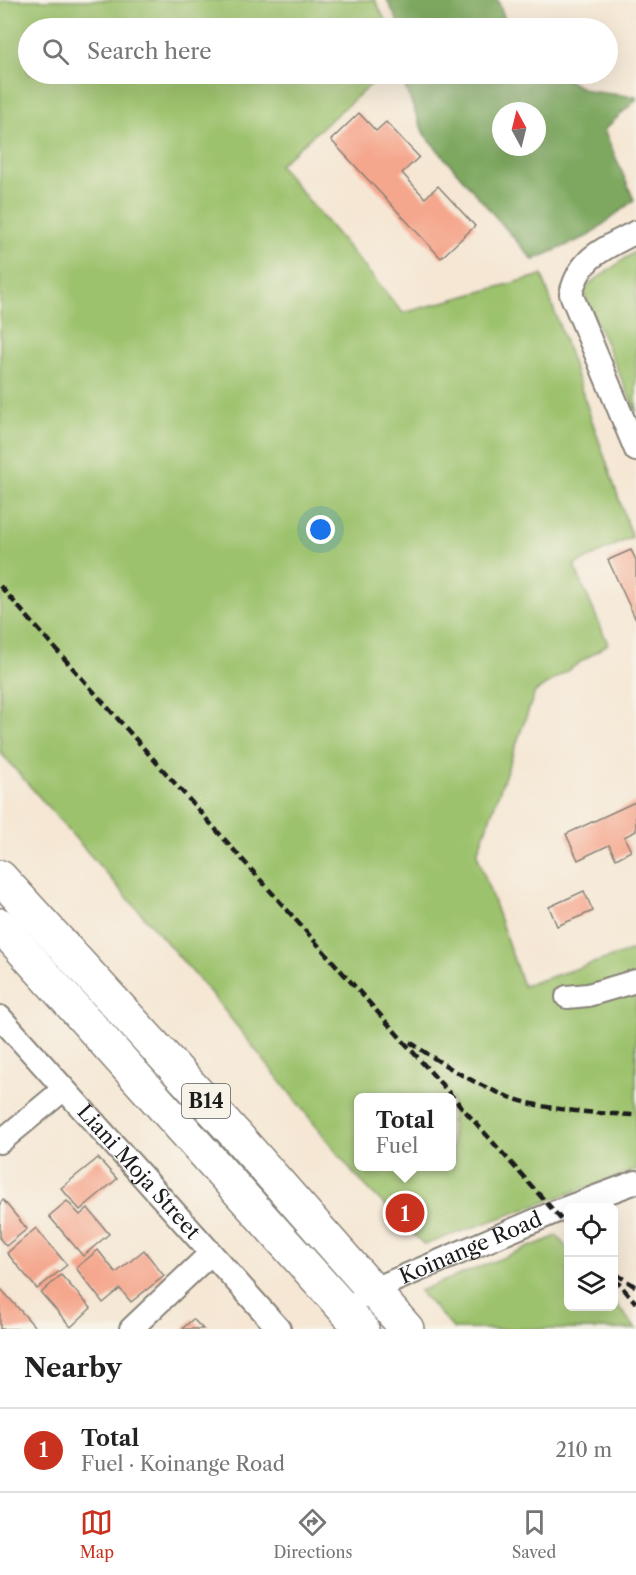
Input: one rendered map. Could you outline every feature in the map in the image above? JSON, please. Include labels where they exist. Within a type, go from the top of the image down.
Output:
[{"type":"highway","name":"B14","points":[[0,877],[228,1126],[407,1329]]},
{"type":"highway","name":"B14","points":[[0,925],[353,1319]]},
{"type":"street","points":[[636,231],[595,254],[575,274],[571,294],[636,450]]},
{"type":"street","points":[[567,997],[588,995],[636,981]]},
{"type":"street","name":"Liani Moja Street","points":[[0,1017],[279,1329]]},
{"type":"street","points":[[0,1142],[64,1089]]},
{"type":"street","name":"Koinange Road","points":[[353,1319],[372,1290],[555,1212],[636,1182]]},
{"type":"street","points":[[131,1329],[211,1253]]},
{"type":"green space","points":[[3,0],[375,0],[384,18],[18,18],[18,84],[372,84],[279,165],[403,313],[542,275],[632,537],[574,565],[608,644],[535,692],[477,854],[523,986],[636,949],[636,1170],[424,1245],[353,1173],[209,991],[0,752],[0,3]]},
{"type":"green space","points":[[387,0],[498,0],[504,18],[396,18]]},
{"type":"green space","points":[[404,84],[574,84],[588,91],[636,97],[636,100],[604,130],[634,200],[588,236],[533,260],[424,134]]},
{"type":"green space","points":[[636,251],[636,412],[582,289]]},
{"type":"green space","points":[[557,1236],[564,1244],[564,1311],[618,1311],[618,1306],[636,1329],[454,1329],[419,1291]]},
{"type":"building","points":[[359,113],[376,131],[386,122],[419,157],[402,173],[425,198],[438,186],[475,226],[441,258],[331,140]]},
{"type":"building","points":[[631,550],[636,560],[636,620],[608,560]]},
{"type":"building","points":[[635,802],[636,831],[624,837],[631,851],[616,859],[609,845],[578,860],[566,834]]},
{"type":"building","points":[[584,891],[593,911],[557,926],[549,907]]},
{"type":"building","points":[[98,1158],[117,1179],[80,1210],[61,1188]]},
{"type":"building","points":[[3,1200],[27,1229],[6,1246],[0,1239],[0,1203]]},
{"type":"building","points":[[67,1201],[80,1215],[88,1208],[109,1234],[83,1256],[49,1216]]},
{"type":"building","points":[[36,1228],[67,1265],[37,1289],[7,1253]]},
{"type":"building","points":[[98,1250],[116,1273],[144,1250],[164,1276],[131,1302],[120,1289],[103,1303],[76,1268]]},
{"type":"building","points":[[61,1275],[91,1308],[71,1327],[41,1293]]},
{"type":"building","points":[[0,1288],[37,1329],[0,1329]]},
{"type":"building","points":[[193,1319],[203,1329],[182,1329]]},
{"type":"railway","points":[[0,586],[449,1093]]},
{"type":"railway","points":[[410,1042],[459,1073],[512,1098],[556,1108],[636,1115]]},
{"type":"railway","points":[[456,1101],[564,1222]]},
{"type":"railway","points":[[618,1275],[636,1287]]},
{"type":"railway","points":[[618,1283],[636,1303]]},
{"type":"place","name":"Total","points":[[405,1213]]}]
